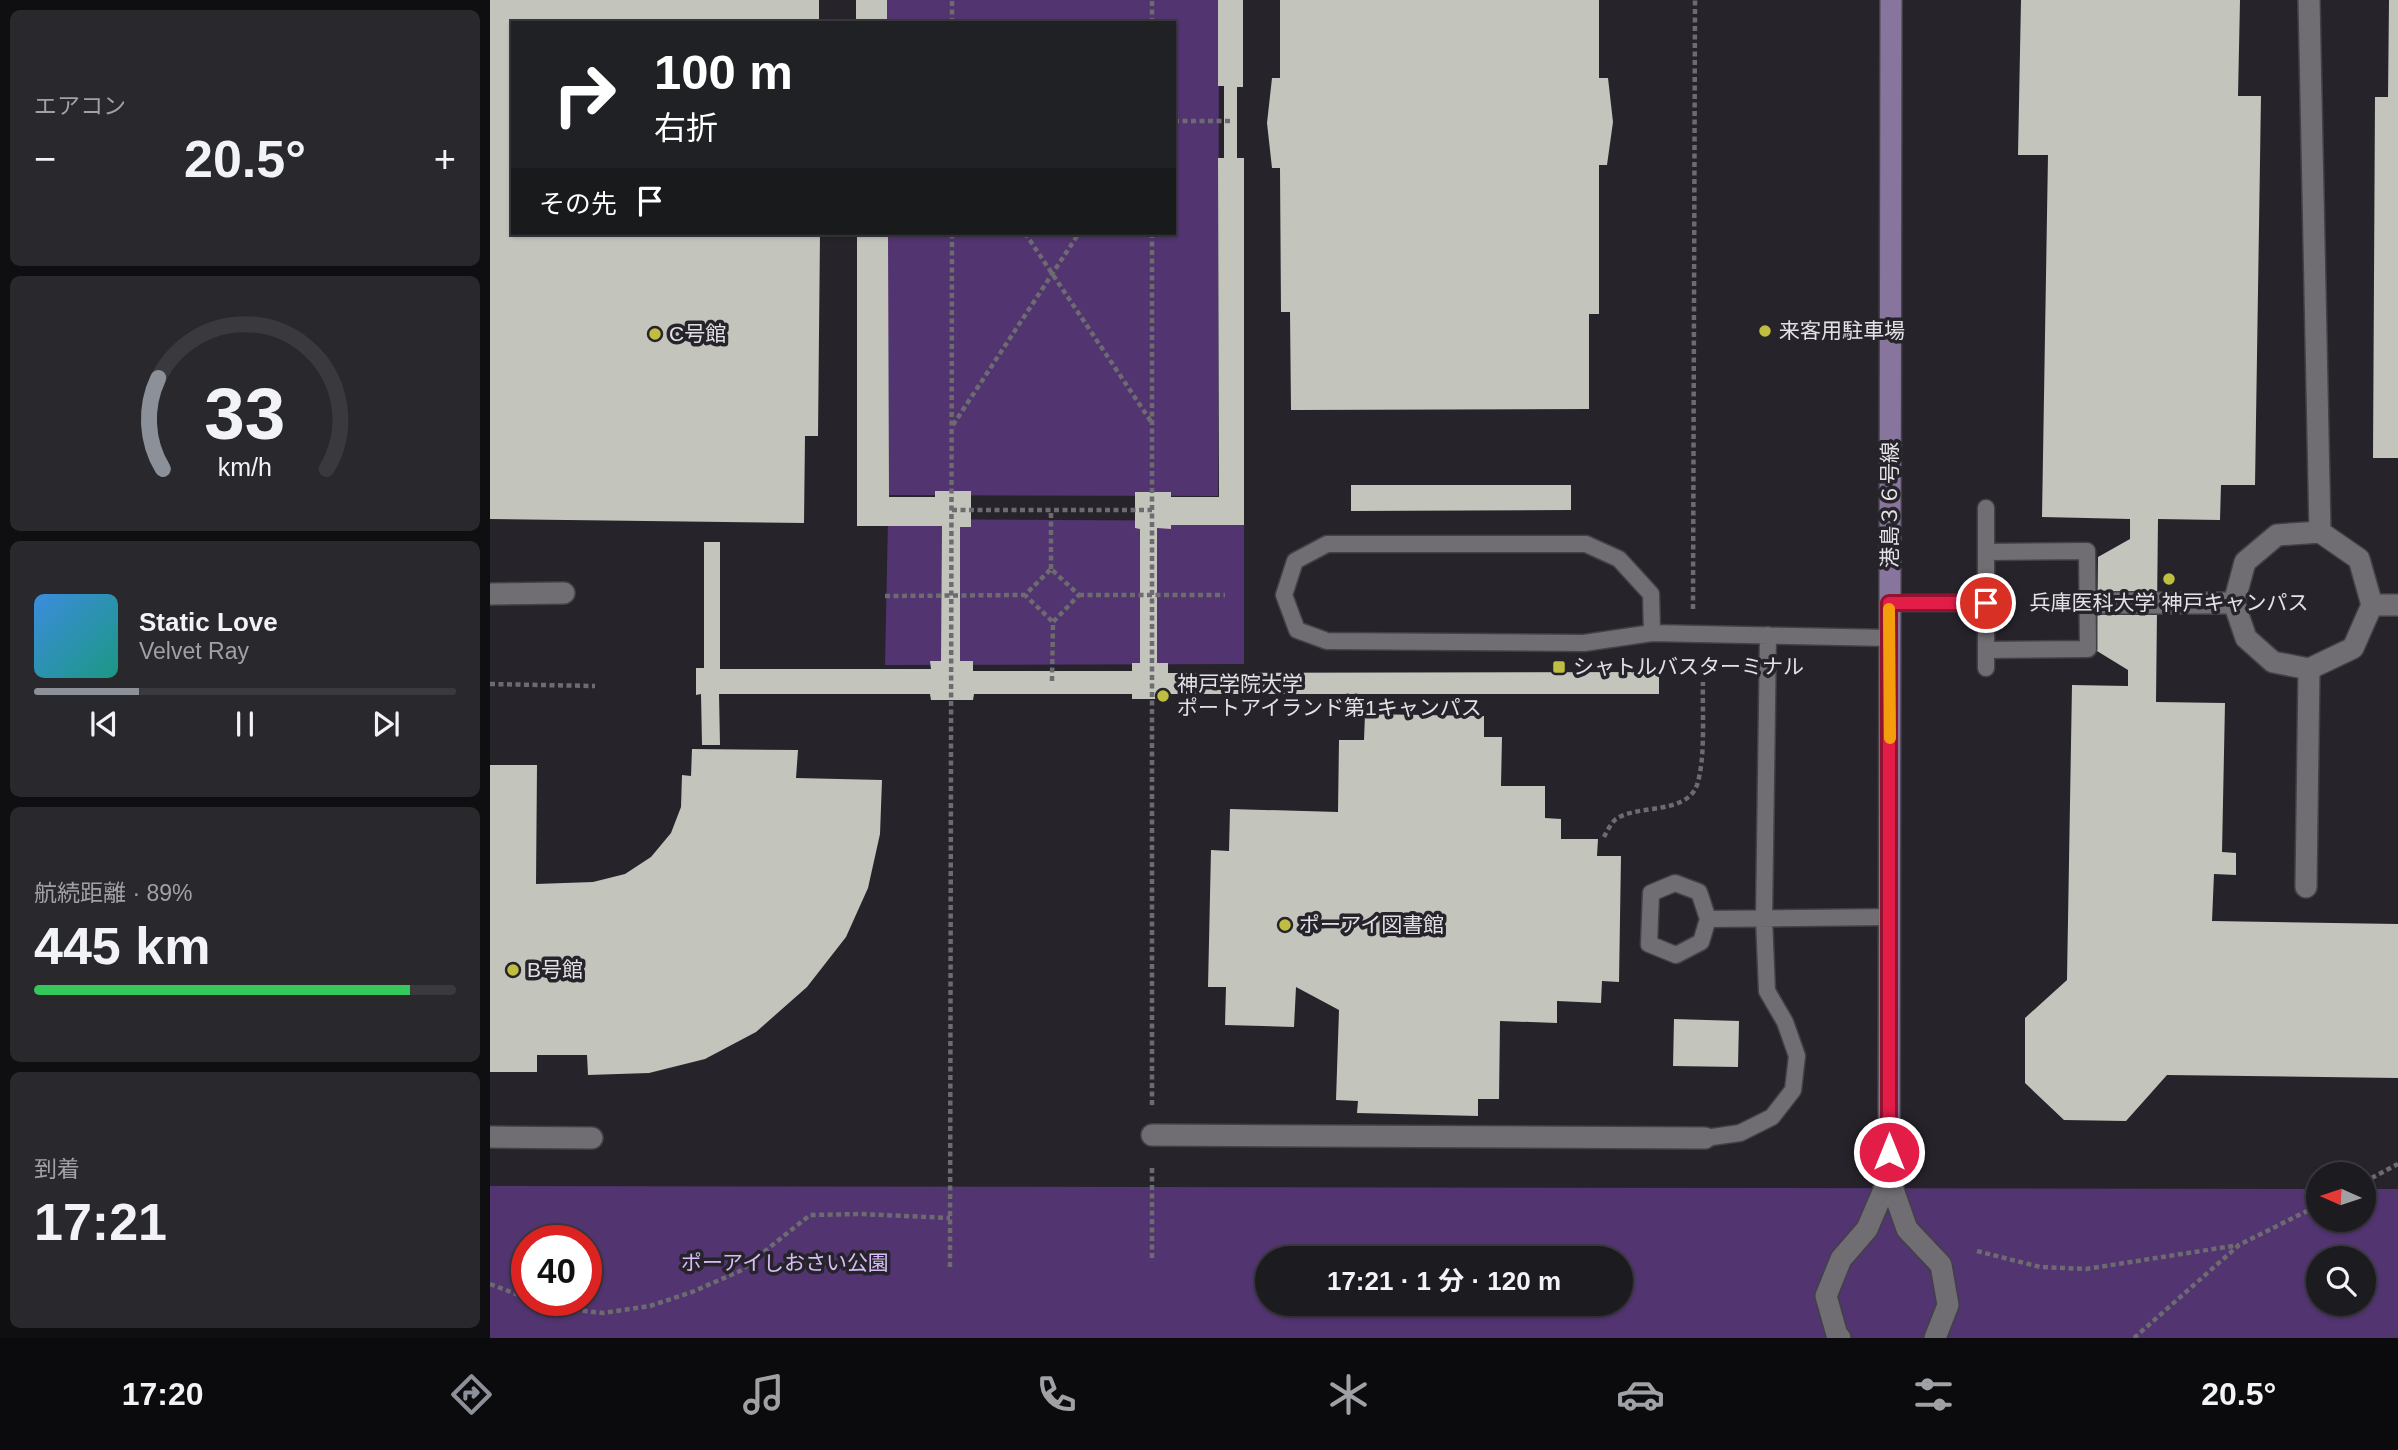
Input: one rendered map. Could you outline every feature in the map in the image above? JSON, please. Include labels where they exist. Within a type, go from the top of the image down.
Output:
[{"type":"street","name":"港島３６号線","points":[[1889,1178],[1891,0]]},
{"type":"street","points":[[2309,0],[2320,532]]},
{"type":"street","points":[[2320,532],[2359,559],[2372,605],[2353,648],[2309,669],[2273,662],[2246,638],[2234,603],[2245,562],[2277,535],[2320,532]]},
{"type":"street","points":[[490,594],[564,593]]},
{"type":"street","points":[[2088,603],[2234,603]]},
{"type":"street","points":[[2372,605],[2398,605]]},
{"type":"street","points":[[2306,887],[2309,669]]},
{"type":"street","points":[[1152,1135],[1705,1138]]},
{"type":"street","points":[[490,1137],[592,1138]]},
{"type":"street","points":[[1840,1338],[1826,1296],[1841,1259],[1867,1229],[1889,1178]]},
{"type":"street","points":[[1889,1178],[1907,1229],[1941,1265],[1948,1305],[1934,1338]]},
{"type":"lane","points":[[1986,508],[1986,668]]},
{"type":"lane","points":[[1652,632],[1651,594],[1619,559],[1586,544],[1327,544],[1295,561],[1284,595],[1297,630],[1327,641],[1584,643],[1652,632],[1890,638]]},
{"type":"lane","points":[[1986,552],[2087,551],[2088,603],[2088,649],[1986,650]]},
{"type":"lane","points":[[1889,603],[1986,603]]},
{"type":"lane","points":[[1705,1138],[1740,1133],[1772,1117],[1793,1090],[1797,1056],[1785,1022],[1768,991],[1764,919],[1768,635]]},
{"type":"lane","points":[[1675,883],[1699,892],[1708,919],[1701,942],[1676,955],[1649,944],[1651,893],[1675,883]]},
{"type":"lane","points":[[1708,919],[1889,917]]},
{"type":"path","points":[[952,0],[952,21]]},
{"type":"path","points":[[1152,0],[1152,21]]},
{"type":"path","points":[[1693,635],[1695,0]]},
{"type":"path","points":[[1176,121],[1230,121]]},
{"type":"path","points":[[950,1267],[952,235]]},
{"type":"path","points":[[1026,235],[1152,424]]},
{"type":"path","points":[[953,425],[1078,235]]},
{"type":"path","points":[[1152,235],[1152,1258]]},
{"type":"path","points":[[952,510],[1152,510]]},
{"type":"path","points":[[1026,595],[1051,569],[1051,510]]},
{"type":"path","points":[[1051,569],[1079,595],[1225,595]]},
{"type":"path","points":[[885,596],[1026,595],[1053,622]]},
{"type":"path","points":[[1052,681],[1053,622],[1079,595]]},
{"type":"path","points":[[1604,837],[1614,820],[1634,811],[1667,808],[1684,799],[1696,787],[1701,759],[1703,682]]},
{"type":"path","points":[[490,684],[595,686]]},
{"type":"path","points":[[2376,1176],[2398,1164]]},
{"type":"path","points":[[2134,1338],[2239,1245],[2306,1212]]},
{"type":"path","points":[[602,1313],[650,1306],[692,1292],[740,1271],[810,1215],[950,1218]]},
{"type":"path","points":[[1977,1251],[2040,1267],[2086,1269],[2239,1245]]},
{"type":"path","points":[[490,1283],[511,1292]]},
{"type":"green space","points":[[886,0],[1219,0],[1218,496],[886,495],[886,235],[1176,235],[1176,21],[886,21]]},
{"type":"green space","points":[[888,519],[1244,521],[1244,664],[885,665]]},
{"type":"green space","name":"ポーアイしおさい公園","points":[[490,1186],[2306,1189],[2306,1232],[2376,1232],[2376,1189],[2398,1189],[2398,1338],[490,1338]]},
{"type":"building","name":"C号館","points":[[490,0],[819,0],[819,21],[511,21],[511,235],[820,235],[818,436],[805,436],[804,523],[490,519]]},
{"type":"building","points":[[856,0],[887,0],[887,21],[856,21]]},
{"type":"building","points":[[1218,0],[1243,0],[1243,87],[1237,87],[1237,158],[1244,158],[1244,525],[1171,525],[1171,529],[1157,528],[1157,663],[1168,663],[1168,673],[1659,672],[1659,694],[1167,694],[1167,699],[1132,699],[1132,694],[974,694],[973,700],[931,700],[930,694],[719,694],[720,745],[702,745],[701,694],[696,695],[696,668],[704,668],[704,542],[720,542],[720,669],[931,669],[930,661],[941,661],[942,526],[857,526],[857,235],[888,235],[889,497],[935,497],[935,491],[971,491],[971,527],[960,527],[960,661],[973,661],[973,671],[1132,671],[1132,663],[1140,663],[1140,529],[1135,528],[1135,492],[1171,492],[1171,497],[1219,497],[1218,158],[1224,158],[1224,86],[1218,86]]},
{"type":"building","points":[[1280,0],[1599,0],[1599,78],[1608,78],[1613,122],[1607,165],[1599,165],[1599,314],[1589,314],[1589,409],[1291,410],[1290,312],[1281,312],[1280,168],[1272,168],[1267,123],[1272,78],[1280,78]]},
{"type":"building","points":[[2021,0],[2240,0],[2238,96],[2261,96],[2255,485],[2221,485],[2220,520],[2158,519],[2156,702],[2225,703],[2222,852],[2236,853],[2236,875],[2214,874],[2212,921],[2398,924],[2398,1078],[2167,1075],[2126,1121],[2064,1120],[2025,1083],[2025,1018],[2067,980],[2072,685],[2128,686],[2128,670],[2097,651],[2098,557],[2130,539],[2130,519],[2042,517],[2048,155],[2018,155]]},
{"type":"building","points":[[2389,0],[2398,0],[2398,458],[2373,458],[2375,97],[2388,97]]},
{"type":"building","points":[[1351,485],[1571,485],[1571,510],[1351,511]]},
{"type":"building","points":[[1365,714],[1484,716],[1484,737],[1502,737],[1501,786],[1545,786],[1545,818],[1561,819],[1561,839],[1598,839],[1597,856],[1621,856],[1619,982],[1602,981],[1601,1003],[1557,1001],[1557,1023],[1500,1021],[1499,1099],[1478,1099],[1478,1116],[1357,1113],[1358,1101],[1336,1100],[1339,1010],[1296,987],[1294,1027],[1225,1025],[1226,987],[1208,987],[1211,850],[1229,851],[1230,809],[1338,812],[1339,740],[1364,740]]},
{"type":"building","points":[[692,749],[798,750],[796,778],[882,780],[880,834],[868,888],[846,937],[807,987],[756,1032],[705,1059],[649,1073],[588,1075],[587,1055],[537,1055],[537,1072],[490,1072],[490,765],[537,765],[536,884],[593,882],[625,874],[651,857],[671,833],[681,807],[682,775],[691,776]]},
{"type":"building","points":[[1674,1019],[1739,1021],[1738,1067],[1673,1066]]},
{"type":"slow traffic","points":[[1889,609],[1890,738]]},
{"type":"place","name":"来客用駐車場","points":[[1765,331]]},
{"type":"place","name":"C号館","points":[[655,334]]},
{"type":"place","name":"兵庫医科大学 神戸キャンパス","points":[[2169,579]]},
{"type":"place","name":"シャトルバスターミナル","points":[[1559,667]]},
{"type":"place","name":"神戸学院大学 ポートアイランド第1キャンパス","points":[[1163,696]]},
{"type":"place","name":"ポーアイ図書館","points":[[1285,925]]},
{"type":"place","name":"B号館","points":[[513,970]]},
{"type":"route","points":[[1889,1152],[1889,603],[1986,603]]}]
